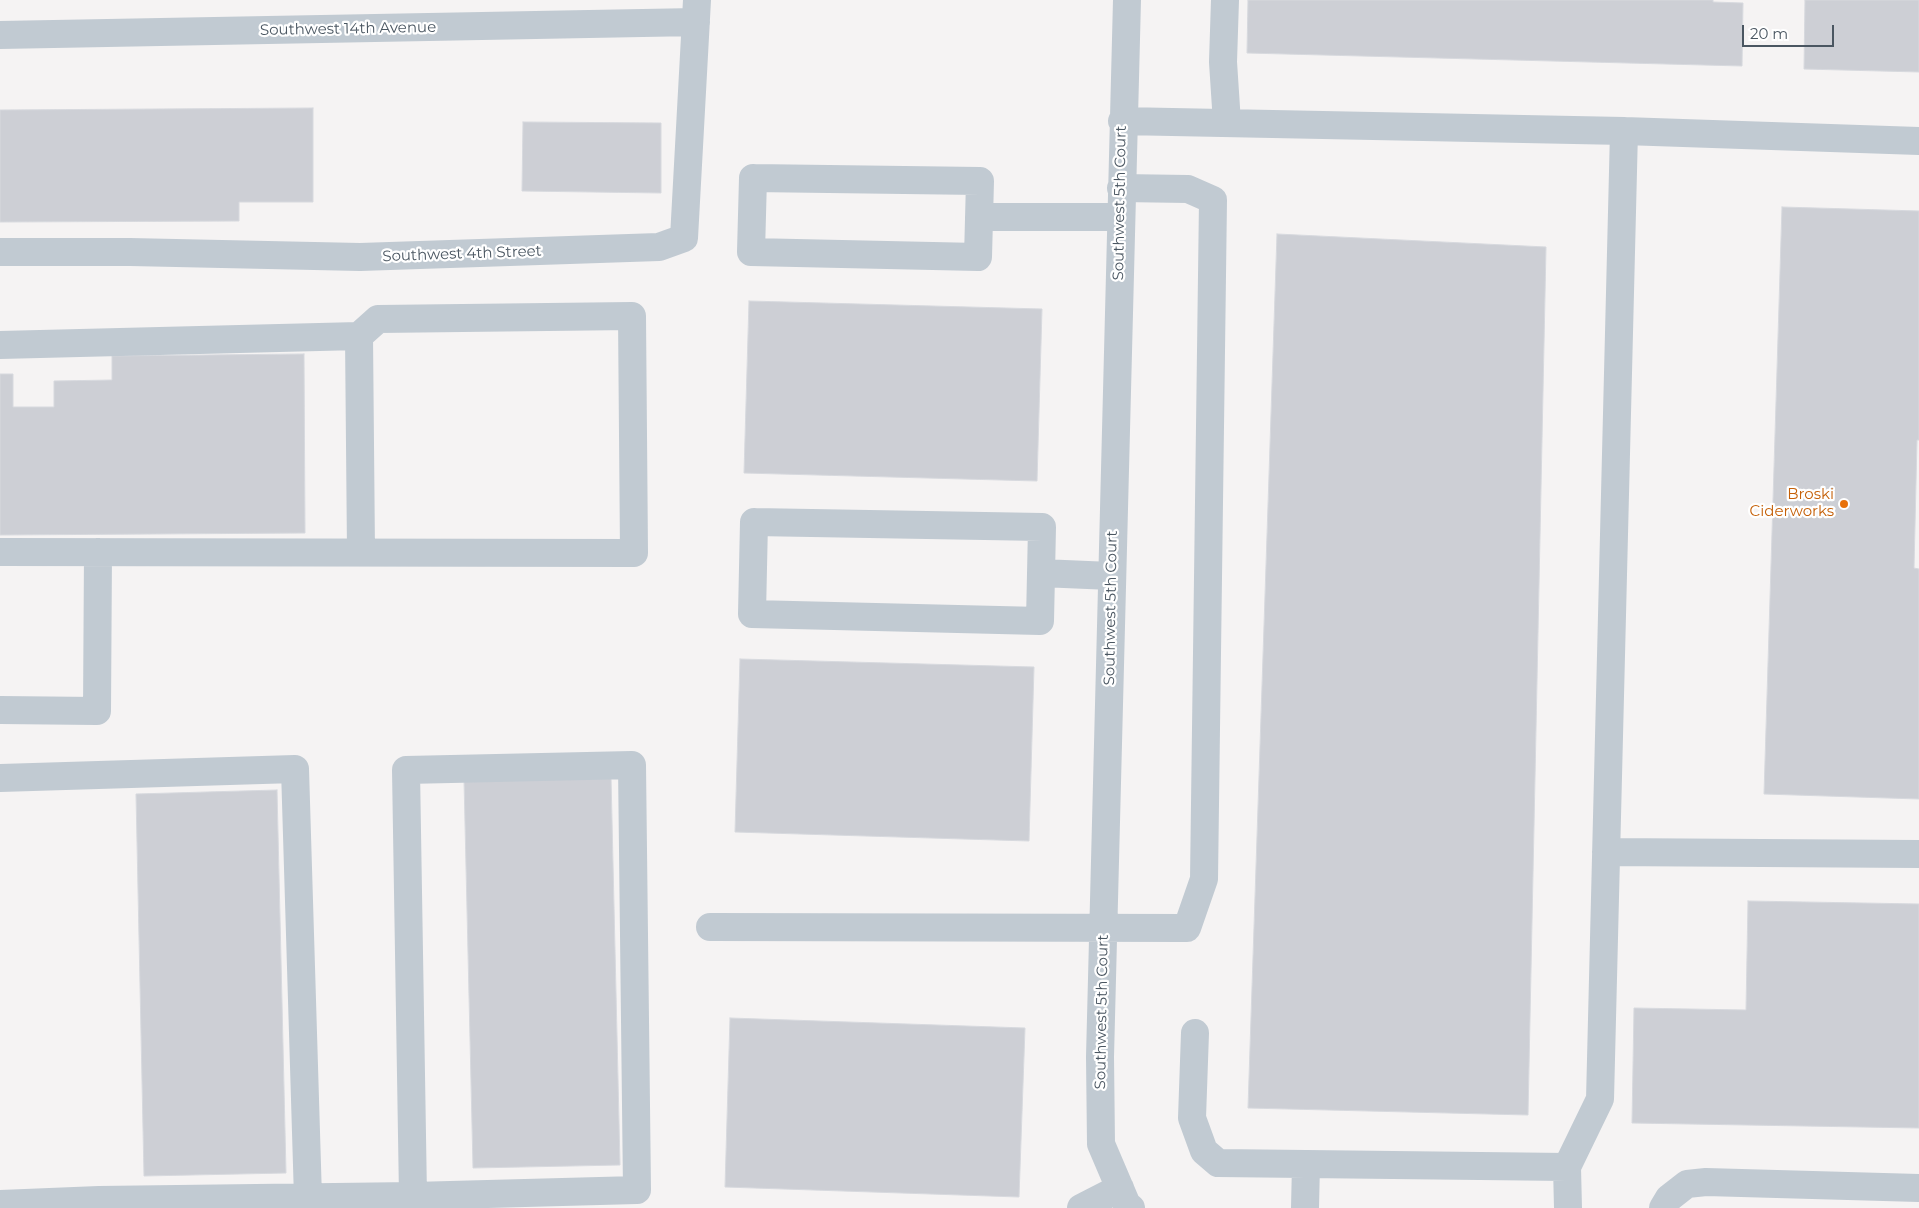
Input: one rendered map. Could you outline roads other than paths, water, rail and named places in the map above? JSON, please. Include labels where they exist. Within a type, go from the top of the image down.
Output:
[{"type":"street","name":"Southwest 5th Court","points":[[1126,1198],[1101,1144],[1100,1056],[1122,121],[1127,0]]},
{"type":"street","points":[[1226,0],[1223,62],[1227,123]]},
{"type":"street","name":"Southwest 14th Avenue","points":[[0,35],[697,11]]},
{"type":"street","name":"Southwest 4th Street","points":[[0,252],[130,252],[360,257],[658,247],[684,238],[697,11]]},
{"type":"street","points":[[1122,121],[1624,130],[1919,141]]},
{"type":"street","points":[[1568,1208],[1567,1167],[1600,1099],[1624,130]]},
{"type":"street","points":[[753,178],[980,181],[979,217],[978,257],[751,252],[753,178]]},
{"type":"street","points":[[710,927],[1187,928],[1204,879],[1213,200],[1188,189],[1121,188]]},
{"type":"street","points":[[979,217],[1120,217]]},
{"type":"street","points":[[0,345],[359,336],[378,319],[632,316],[634,553],[0,552]]},
{"type":"street","points":[[359,336],[361,552]]},
{"type":"street","points":[[754,522],[1042,527],[1041,573],[1040,621],[752,614],[754,522]]},
{"type":"street","points":[[0,710],[97,711],[98,552]]},
{"type":"street","points":[[1041,573],[1111,576]]},
{"type":"street","points":[[0,1204],[308,1198],[413,1202],[637,1190],[632,765],[406,770],[413,1202]]},
{"type":"street","points":[[0,778],[295,769],[308,1198]]},
{"type":"street","points":[[1606,852],[1919,854]]},
{"type":"street","points":[[1194,1033],[1192,1118],[1204,1151],[1218,1163],[1567,1167]]},
{"type":"street","points":[[1305,1208],[1306,1164]]},
{"type":"street","points":[[1663,1208],[1668,1198],[1687,1184],[1706,1182],[1919,1188]]},
{"type":"street","points":[[1081,1208],[1126,1198]]},
{"type":"place","name":"Broski Ciderworks","points":[[1844,504]]}]
